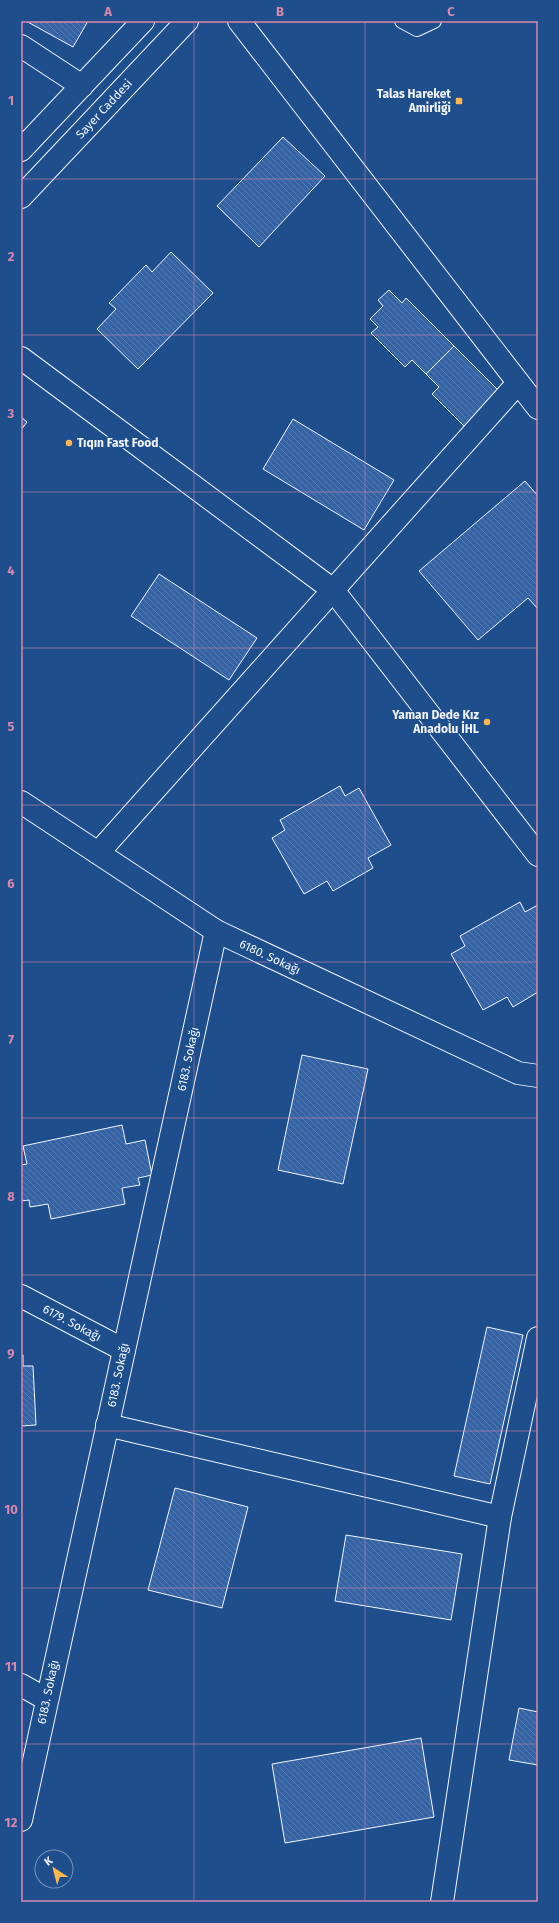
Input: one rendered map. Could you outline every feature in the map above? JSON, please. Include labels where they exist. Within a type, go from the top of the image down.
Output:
[{"type":"street","points":[[21,150],[143,21]]},
{"type":"street","name":"Sayer Caddesi","points":[[21,197],[187,21]]},
{"type":"street","points":[[239,21],[538,408]]},
{"type":"street","points":[[21,46],[82,86]]},
{"type":"street","points":[[21,358],[333,590],[538,855]]},
{"type":"street","points":[[98,853],[518,383]]},
{"type":"street","name":"6180. Sokağı","points":[[25,812],[98,853],[216,932],[518,1073],[538,1076]]},
{"type":"street","name":"6183. Sokağı","points":[[21,1820],[46,1699],[216,932]]},
{"type":"street","name":"6179. Sokağı","points":[[21,1296],[124,1350]]},
{"type":"street","points":[[442,1902],[500,1517],[538,1338]]},
{"type":"street","points":[[107,1425],[500,1517]]},
{"type":"street","points":[[21,1686],[46,1699]]},
{"type":"lane","points":[[402,21],[416,29],[434,21]]},
{"type":"building","points":[[26,21],[88,21],[73,47]]},
{"type":"building","points":[[283,137],[325,176],[259,247],[217,206]]},
{"type":"building","points":[[171,252],[213,293],[138,369],[97,329],[116,309],[109,303],[146,265],[152,272]]},
{"type":"building","points":[[389,290],[402,303],[406,298],[454,346],[426,374],[412,360],[405,367],[371,333],[378,327],[370,319],[383,306],[378,300]]},
{"type":"building","points":[[454,346],[501,393],[497,398],[509,410],[499,421],[493,416],[466,428],[432,394],[439,387],[426,374]]},
{"type":"building","points":[[21,417],[27,422],[21,430]]},
{"type":"building","points":[[293,419],[394,480],[364,530],[263,469]]},
{"type":"building","points":[[525,481],[538,496],[538,609],[528,598],[478,640],[419,571]]},
{"type":"building","points":[[159,574],[257,638],[229,680],[131,616]]},
{"type":"building","points":[[340,786],[345,796],[359,788],[391,845],[368,858],[373,868],[333,891],[327,881],[304,894],[272,838],[285,830],[280,820]]},
{"type":"building","points":[[520,902],[525,912],[538,905],[538,992],[513,1007],[507,997],[483,1010],[451,954],[465,946],[460,936]]},
{"type":"building","points":[[302,1055],[368,1069],[343,1184],[278,1170]]},
{"type":"building","points":[[122,1125],[126,1144],[145,1140],[152,1175],[138,1178],[140,1185],[122,1188],[125,1204],[51,1219],[48,1204],[30,1207],[29,1200],[21,1201],[21,1165],[27,1164],[23,1146]]},
{"type":"building","points":[[487,1327],[523,1335],[490,1484],[454,1476]]},
{"type":"building","points":[[21,1355],[23,1355],[23,1366],[33,1366],[36,1425],[21,1426]]},
{"type":"building","points":[[175,1488],[248,1507],[222,1608],[148,1590]]},
{"type":"building","points":[[346,1535],[462,1554],[451,1620],[335,1601]]},
{"type":"building","points":[[519,1708],[538,1712],[538,1765],[509,1760]]},
{"type":"building","points":[[421,1738],[434,1817],[285,1843],[272,1764]]},
{"type":"place","name":"Talas Hareket Amirliği","points":[[459,101]]},
{"type":"place","name":"Tıqın Fast Food","points":[[69,443]]},
{"type":"place","name":"Yaman Dede Kız Anadolu İHL","points":[[487,722]]}]
